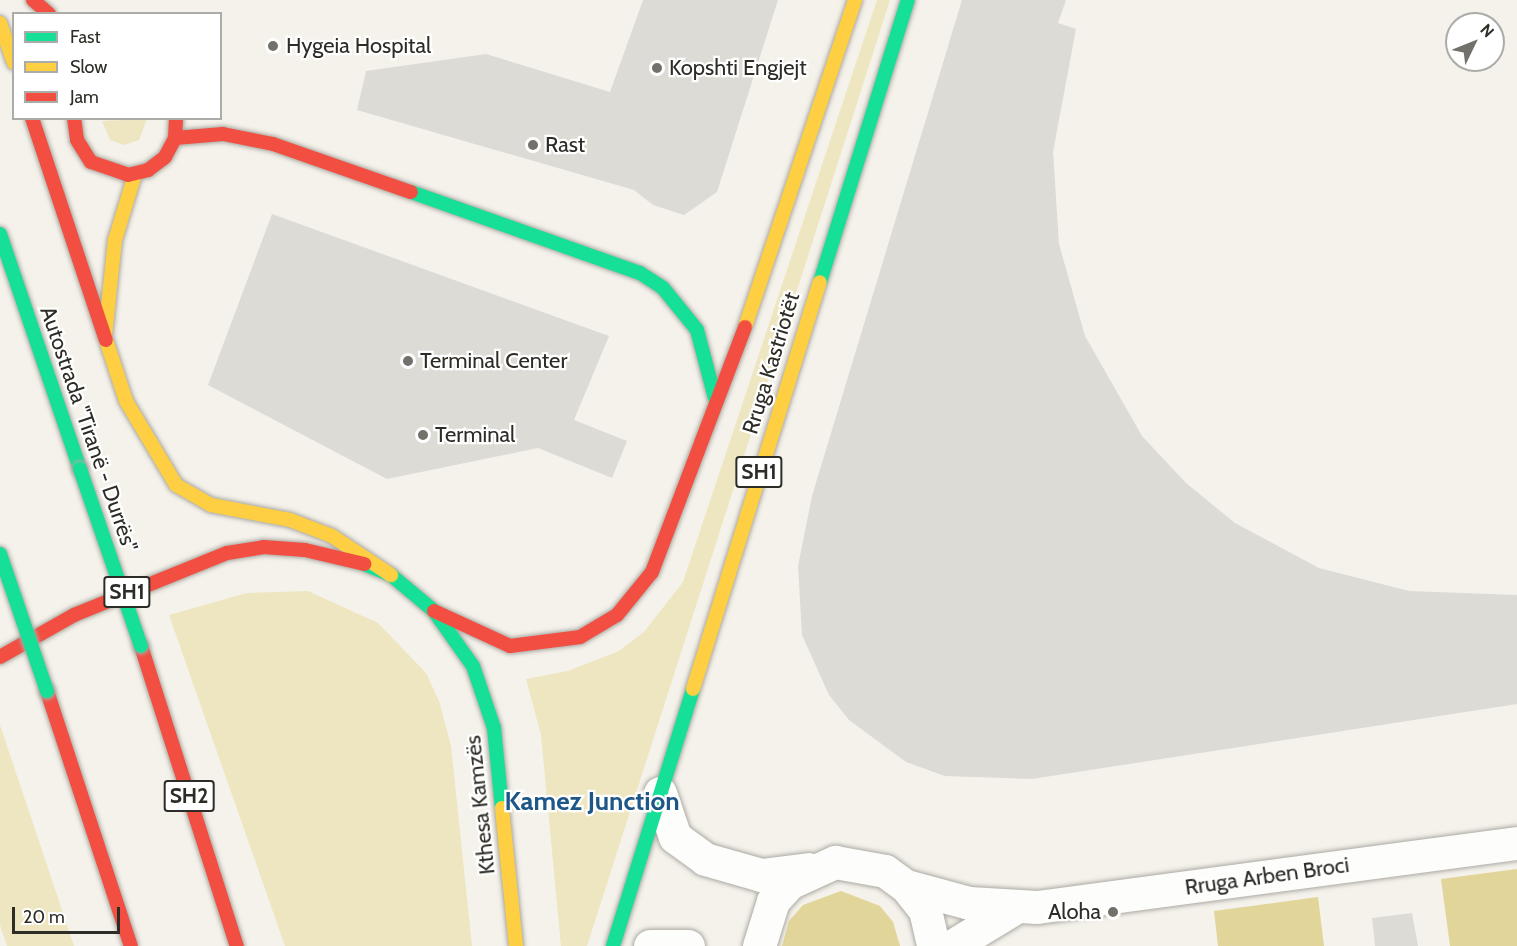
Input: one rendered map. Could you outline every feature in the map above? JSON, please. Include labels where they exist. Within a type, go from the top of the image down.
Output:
[{"type":"main road","points":[[33,0],[47,12]]},
{"type":"main road","name":"Rruga Kastriotët","points":[[434,611],[510,646],[580,637],[617,615],[652,572],[715,398],[786,217],[855,0]]},
{"type":"main road","name":"Rruga Kastriotët","points":[[613,946],[908,0]]},
{"type":"main road","points":[[0,23],[12,57]]},
{"type":"main road","points":[[33,120],[136,423],[176,485],[211,505],[290,520],[332,536],[391,575]]},
{"type":"main road","points":[[74,120],[77,140],[91,162],[108,172],[135,174],[160,162],[175,138],[176,120]]},
{"type":"main road","points":[[175,138],[223,134],[273,144],[640,273],[663,288],[697,330],[715,398]]},
{"type":"main road","points":[[105,336],[115,240],[135,174]]},
{"type":"main road","name":"Autostrada \"Tiranë - Durrës\"","points":[[0,234],[141,646],[237,946]]},
{"type":"main road","name":"Kthesa Kamzës","points":[[0,657],[74,615],[227,554],[263,547],[305,549],[341,555],[391,575],[434,611],[473,666],[494,728],[516,946]]},
{"type":"main road","points":[[0,554],[131,946]]},
{"type":"street","name":"Rruga Arben Broci","points":[[660,793],[675,837],[705,859],[761,875],[861,863],[906,886],[969,903],[1016,907],[1517,843]]},
{"type":"street","points":[[759,946],[773,901],[811,869]]},
{"type":"street","name":"Rruga Arben Broci","points":[[906,886],[925,910],[933,946]]},
{"type":"street","name":"Rruga Arben Broci","points":[[952,946],[1016,907]]},
{"type":"street","points":[[651,946],[688,946]]},
{"type":"shaded area","points":[[877,0],[890,0],[587,946],[561,946],[541,735],[526,679],[568,671],[619,651],[644,632],[683,582]]},
{"type":"shaded area","points":[[147,120],[139,140],[124,145],[110,140],[102,121]]},
{"type":"shaded area","points":[[308,591],[378,623],[426,673],[439,701],[451,746],[472,946],[285,946],[169,615],[247,593]]},
{"type":"shaded area","points":[[0,725],[74,946],[7,946],[0,925]]},
{"type":"shaded area","points":[[1517,869],[1517,946],[1450,946],[1441,879]]},
{"type":"shaded area","points":[[841,891],[880,906],[893,922],[900,946],[782,946],[789,921],[803,905]]},
{"type":"shaded area","points":[[1318,897],[1324,946],[1218,946],[1214,911]]},
{"type":"building","points":[[643,0],[778,0],[717,192],[684,215],[653,205],[634,190],[357,110],[366,71],[486,54],[610,92]]},
{"type":"building","points":[[962,0],[1066,0],[1058,23],[1076,29],[1053,152],[1059,244],[1085,336],[1142,436],[1186,483],[1235,523],[1319,568],[1409,591],[1517,595],[1517,704],[1032,779],[945,776],[906,762],[849,720],[829,695],[802,635],[798,566],[812,496]]},
{"type":"building","name":"Terminal Center","points":[[272,214],[609,336],[574,420],[627,441],[612,478],[538,448],[387,479],[208,385]]},
{"type":"building","points":[[1412,913],[1418,946],[1375,946],[1372,918]]},
{"type":"traffic: fast","points":[[820,282],[908,0]]},
{"type":"traffic: fast","points":[[411,192],[640,273],[663,288],[697,330],[715,398]]},
{"type":"traffic: fast","points":[[0,234],[80,469]]},
{"type":"traffic: fast","points":[[80,469],[141,646]]},
{"type":"traffic: fast","points":[[0,554],[47,691]]},
{"type":"traffic: fast","points":[[364,564],[391,575],[434,611],[473,666],[494,728],[502,808]]},
{"type":"traffic: fast","points":[[613,946],[693,689]]},
{"type":"traffic: slow","points":[[745,327],[855,0]]},
{"type":"traffic: slow","points":[[0,23],[12,57]]},
{"type":"traffic: slow","points":[[105,336],[115,240],[135,174]]},
{"type":"traffic: slow","points":[[693,689],[820,282]]},
{"type":"traffic: slow","points":[[106,340],[126,401],[176,485],[211,505],[290,520],[332,536],[391,575]]},
{"type":"traffic: slow","points":[[502,808],[516,946]]},
{"type":"traffic: jam","points":[[33,0],[47,12]]},
{"type":"traffic: jam","points":[[33,120],[106,340]]},
{"type":"traffic: jam","points":[[74,120],[77,140],[91,162],[128,175],[148,170],[165,157],[175,138],[176,120]]},
{"type":"traffic: jam","points":[[175,138],[223,134],[273,144],[411,192]]},
{"type":"traffic: jam","points":[[434,611],[510,646],[580,637],[617,615],[652,572],[745,327]]},
{"type":"traffic: jam","points":[[0,657],[74,615],[227,553],[263,547],[305,550],[364,564]]},
{"type":"traffic: jam","points":[[141,646],[237,946]]},
{"type":"traffic: jam","points":[[47,691],[131,946]]},
{"type":"place","name":"Hygeia Hospital","points":[[273,46]]},
{"type":"place","name":"Kopshti Engjejt","points":[[657,68]]},
{"type":"place","name":"Rast","points":[[533,145]]},
{"type":"place","name":"Terminal Center","points":[[408,361]]},
{"type":"place","name":"Terminal","points":[[423,435]]},
{"type":"place","name":"Aloha","points":[[1113,912]]},
{"type":"district","name":"Kamez Junction","points":[[592,802]]}]
